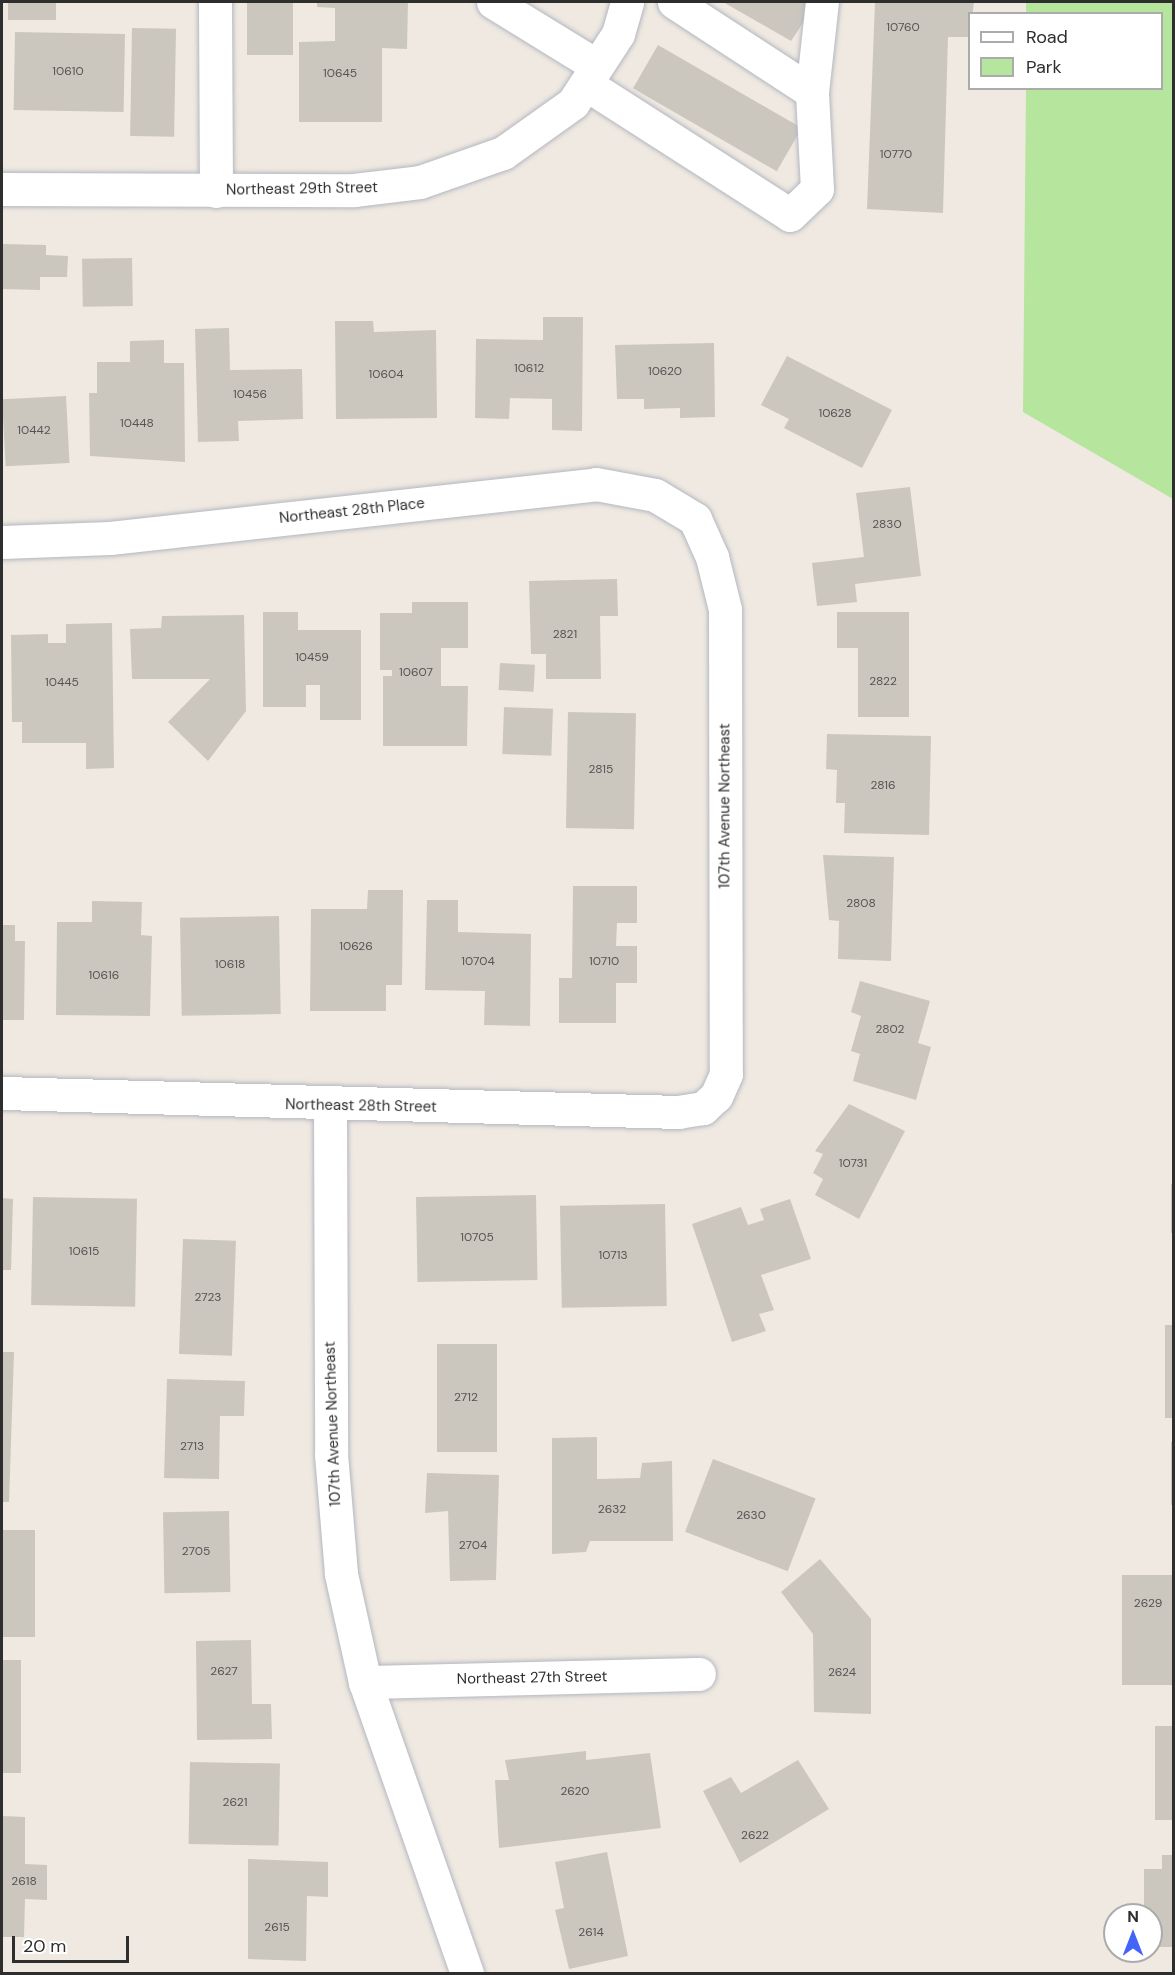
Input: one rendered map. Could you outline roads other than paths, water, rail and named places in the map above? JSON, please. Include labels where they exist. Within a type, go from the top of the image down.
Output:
[{"type":"street","points":[[215,2],[216,191]]},
{"type":"street","points":[[493,2],[591,75],[790,215],[817,189],[812,92],[822,2]]},
{"type":"street","name":"Northeast 29th Street","points":[[2,189],[354,190],[420,182],[503,153],[573,103],[618,34],[627,2]]},
{"type":"street","points":[[674,2],[812,92]]},
{"type":"street","name":"Northeast 28th Place","points":[[2,542],[110,538],[596,484],[655,495],[695,519]]},
{"type":"street","name":"107th Avenue Northeast","points":[[695,519],[712,557],[725,609],[726,1074],[716,1096]]},
{"type":"street","name":"Northeast 28th Street","points":[[2,1093],[330,1106],[679,1112],[703,1108],[716,1096]]},
{"type":"street","name":"107th Avenue Northeast","points":[[330,1106],[331,1454],[341,1574],[365,1682],[467,1974]]},
{"type":"street","name":"Northeast 27th Street","points":[[365,1682],[699,1674]]}]
